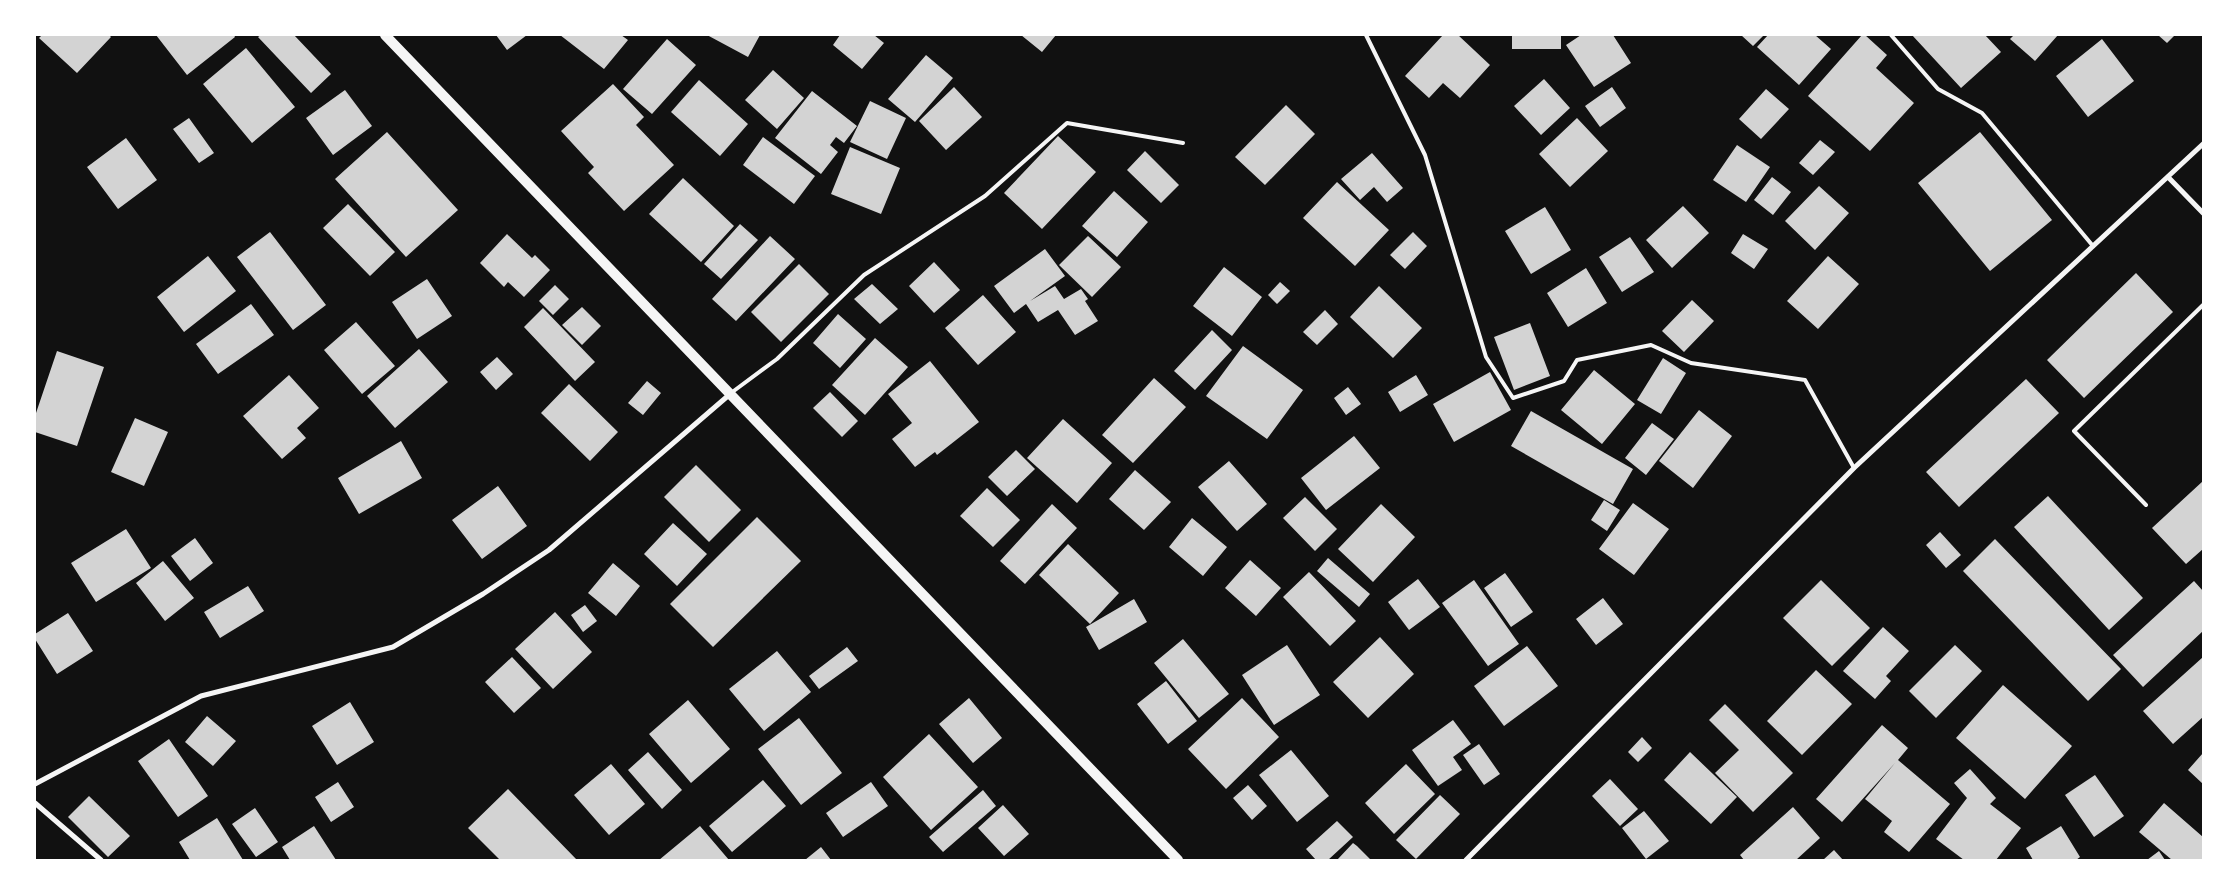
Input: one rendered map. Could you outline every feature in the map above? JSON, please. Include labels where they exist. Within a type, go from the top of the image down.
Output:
[{"type":"main road","points":[[384,35],[1178,860]]},
{"type":"street","points":[[1466,860],[1854,468],[2203,144]]},
{"type":"street","points":[[2168,177],[2203,213]]},
{"type":"street","points":[[35,784],[201,696],[393,647],[483,594],[549,550],[729,395]]},
{"type":"street","points":[[35,803],[101,860]]},
{"type":"lane","points":[[1366,35],[1425,155],[1486,357],[1513,398],[1564,381],[1577,360],[1651,345],[1691,363],[1805,380],[1854,468]]},
{"type":"lane","points":[[1890,35],[1938,90],[1982,113],[2093,246]]},
{"type":"lane","points":[[729,395],[777,359],[864,275],[985,196],[1067,122],[1183,143]]},
{"type":"lane","points":[[2146,505],[2074,431],[2203,305]]},
{"type":"building","points":[[42,35],[109,35],[111,37],[77,73],[39,38]]},
{"type":"building","points":[[156,35],[234,35],[235,37],[187,75]]},
{"type":"building","points":[[261,35],[294,35],[331,74],[311,93],[258,37]]},
{"type":"building","points":[[496,35],[527,35],[507,50]]},
{"type":"building","points":[[560,35],[621,35],[628,40],[604,69]]},
{"type":"building","points":[[707,35],[760,35],[748,57]]},
{"type":"building","points":[[840,35],[874,35],[884,43],[862,69],[833,45]]},
{"type":"building","points":[[1021,35],[1056,35],[1042,52]]},
{"type":"building","points":[[1443,35],[1458,35],[1490,65],[1460,98],[1443,83],[1429,98],[1405,76]]},
{"type":"building","points":[[1512,35],[1561,35],[1561,49],[1512,49]]},
{"type":"building","points":[[1581,35],[1613,35],[1631,63],[1594,87],[1566,45]]},
{"type":"building","points":[[1741,35],[1764,35],[1753,46]]},
{"type":"building","points":[[1768,35],[1815,35],[1831,49],[1799,85],[1757,47]]},
{"type":"building","points":[[1862,35],[1865,35],[1887,55],[1876,68],[1914,103],[1870,151],[1808,96]]},
{"type":"building","points":[[1912,35],[1985,35],[2001,52],[1961,88]]},
{"type":"building","points":[[2014,35],[2058,35],[2035,61],[2010,39]]},
{"type":"building","points":[[2158,35],[2175,35],[2167,43]]},
{"type":"building","points":[[667,39],[696,65],[652,114],[623,89]]},
{"type":"building","points":[[2102,39],[2134,81],[2088,117],[2056,76]]},
{"type":"building","points":[[246,48],[295,107],[252,143],[203,84]]},
{"type":"building","points":[[926,55],[953,78],[915,122],[888,99]]},
{"type":"building","points":[[773,70],[804,98],[777,129],[745,100]]},
{"type":"building","points":[[1544,79],[1570,108],[1541,135],[1514,106]]},
{"type":"building","points":[[699,80],[748,124],[720,156],[671,112]]},
{"type":"building","points":[[613,84],[644,117],[636,125],[674,165],[624,211],[588,173],[594,167],[561,131]]},
{"type":"building","points":[[954,87],[982,117],[946,150],[919,121]]},
{"type":"building","points":[[1612,87],[1626,108],[1600,127],[1585,106]]},
{"type":"building","points":[[1766,89],[1789,109],[1761,139],[1739,119]]},
{"type":"building","points":[[345,90],[372,126],[333,155],[306,118]]},
{"type":"building","points":[[812,91],[857,126],[844,143],[836,137],[830,145],[838,152],[821,174],[775,138]]},
{"type":"building","points":[[870,101],[906,118],[887,159],[850,142]]},
{"type":"building","points":[[1286,105],[1315,134],[1265,185],[1235,157]]},
{"type":"building","points":[[189,118],[214,153],[199,163],[173,129]]},
{"type":"building","points":[[1577,118],[1608,151],[1570,187],[1539,154]]},
{"type":"building","points":[[387,132],[458,210],[406,257],[335,179]]},
{"type":"building","points":[[1980,132],[2052,220],[1990,271],[1918,183]]},
{"type":"building","points":[[1058,136],[1096,172],[1042,229],[1004,193]]},
{"type":"building","points":[[763,137],[815,176],[794,204],[743,165]]},
{"type":"building","points":[[126,138],[157,180],[118,209],[87,167]]},
{"type":"building","points":[[1820,140],[1835,152],[1813,175],[1799,163]]},
{"type":"building","points":[[1737,145],[1770,167],[1746,202],[1713,180]]},
{"type":"building","points":[[850,147],[900,168],[881,214],[831,194]]},
{"type":"building","points":[[1145,151],[1179,185],[1161,203],[1127,170]]},
{"type":"building","points":[[1372,153],[1403,188],[1387,202],[1374,187],[1360,200],[1341,179]]},
{"type":"building","points":[[1772,177],[1791,192],[1773,215],[1754,200]]},
{"type":"building","points":[[683,178],[734,226],[701,262],[649,214]]},
{"type":"building","points":[[1337,182],[1389,230],[1355,266],[1303,218]]},
{"type":"building","points":[[1819,186],[1849,213],[1815,250],[1785,221]]},
{"type":"building","points":[[1114,191],[1148,222],[1117,257],[1082,226]]},
{"type":"building","points":[[348,204],[395,252],[370,276],[323,228]]},
{"type":"building","points":[[1683,206],[1709,233],[1672,268],[1646,240]]},
{"type":"building","points":[[1545,207],[1571,250],[1531,274],[1505,231]]},
{"type":"building","points":[[740,224],[758,240],[721,279],[704,264]]},
{"type":"building","points":[[270,232],[326,305],[293,330],[237,257]]},
{"type":"building","points":[[1413,232],[1427,246],[1405,269],[1390,255]]},
{"type":"building","points":[[507,234],[532,258],[535,255],[550,270],[524,297],[508,282],[504,287],[480,263]]},
{"type":"building","points":[[1743,234],[1768,249],[1754,269],[1731,253]]},
{"type":"building","points":[[770,236],[795,259],[736,321],[712,299]]},
{"type":"building","points":[[1088,236],[1121,267],[1092,297],[1059,265]]},
{"type":"building","points":[[1630,237],[1654,272],[1622,292],[1599,257]]},
{"type":"building","points":[[1045,249],[1065,276],[1030,301],[1055,286],[1064,299],[1081,289],[1088,299],[1085,301],[1098,321],[1075,335],[1058,310],[1038,322],[1026,304],[1014,313],[994,286]]},
{"type":"building","points":[[208,256],[236,291],[184,332],[157,297]]},
{"type":"building","points":[[1828,256],[1859,284],[1818,329],[1787,301]]},
{"type":"building","points":[[934,262],[960,290],[934,313],[909,286]]},
{"type":"building","points":[[799,264],[829,294],[781,342],[751,312]]},
{"type":"building","points":[[1224,267],[1262,297],[1232,336],[1193,306]]},
{"type":"building","points":[[1586,268],[1607,303],[1568,327],[1547,293]]},
{"type":"building","points":[[2136,273],[2173,312],[2084,398],[2047,360]]},
{"type":"building","points":[[427,279],[452,316],[417,339],[392,302]]},
{"type":"building","points":[[1280,282],[1290,291],[1277,304],[1268,295]]},
{"type":"building","points":[[872,284],[898,309],[880,324],[854,299]]},
{"type":"building","points":[[555,285],[569,299],[553,315],[539,301]]},
{"type":"building","points":[[1379,286],[1422,328],[1393,358],[1350,317]]},
{"type":"building","points":[[983,295],[1016,332],[978,365],[945,328]]},
{"type":"building","points":[[1692,300],[1714,321],[1684,352],[1662,331]]},
{"type":"building","points":[[251,304],[274,335],[218,374],[196,344]]},
{"type":"building","points":[[582,307],[601,326],[582,345],[562,325]]},
{"type":"building","points":[[543,308],[595,362],[575,381],[524,327]]},
{"type":"building","points":[[1325,310],[1338,324],[1317,345],[1303,332]]},
{"type":"building","points":[[838,314],[866,339],[840,368],[813,343]]},
{"type":"building","points":[[356,322],[395,366],[362,394],[324,350]]},
{"type":"building","points":[[1530,323],[1550,376],[1514,390],[1494,337]]},
{"type":"building","points":[[1212,330],[1232,350],[1195,390],[1174,371]]},
{"type":"building","points":[[875,338],[908,367],[865,415],[832,385]]},
{"type":"building","points":[[1243,346],[1303,390],[1267,439],[1206,396]]},
{"type":"building","points":[[419,349],[448,382],[395,428],[367,396]]},
{"type":"building","points":[[57,351],[104,367],[77,446],[35,432],[35,416]]},
{"type":"building","points":[[497,357],[513,374],[496,390],[480,372]]},
{"type":"building","points":[[1663,358],[1686,373],[1661,414],[1637,400]]},
{"type":"building","points":[[930,361],[979,422],[937,455],[935,452],[915,467],[892,439],[912,423],[888,394]]},
{"type":"building","points":[[1594,370],[1635,404],[1602,444],[1561,410]]},
{"type":"building","points":[[1490,372],[1511,410],[1454,442],[1433,404]]},
{"type":"building","points":[[289,375],[319,408],[297,428],[306,438],[282,459],[243,416]]},
{"type":"building","points":[[1416,375],[1428,395],[1400,412],[1388,392]]},
{"type":"building","points":[[1154,378],[1186,407],[1133,463],[1102,435]]},
{"type":"building","points":[[2026,379],[2059,413],[1959,507],[1926,472]]},
{"type":"building","points":[[647,381],[661,393],[643,415],[628,403]]},
{"type":"building","points":[[569,384],[618,432],[590,461],[541,413]]},
{"type":"building","points":[[1348,387],[1361,404],[1346,415],[1334,398]]},
{"type":"building","points":[[830,392],[858,421],[842,437],[813,408]]},
{"type":"building","points":[[1699,410],[1732,436],[1693,488],[1659,461]]},
{"type":"building","points":[[1531,411],[1633,469],[1613,504],[1511,446]]},
{"type":"building","points":[[135,418],[168,432],[144,486],[111,472]]},
{"type":"building","points":[[1063,419],[1112,463],[1077,503],[1027,458]]},
{"type":"building","points":[[1652,423],[1674,439],[1646,475],[1625,458]]},
{"type":"building","points":[[1354,436],[1380,468],[1326,510],[1301,478]]},
{"type":"building","points":[[401,441],[422,478],[359,514],[338,478]]},
{"type":"building","points":[[1016,450],[1035,469],[1007,496],[988,477]]},
{"type":"building","points":[[1229,461],[1267,504],[1237,531],[1198,487]]},
{"type":"building","points":[[696,465],[741,510],[709,542],[664,497]]},
{"type":"building","points":[[1135,470],[1171,502],[1144,530],[1109,499]]},
{"type":"building","points":[[2203,481],[2203,549],[2186,564],[2152,528]]},
{"type":"building","points":[[498,486],[527,526],[482,559],[452,520]]},
{"type":"building","points":[[987,488],[1020,520],[993,547],[960,516]]},
{"type":"building","points":[[2048,496],[2143,598],[2109,630],[2014,527]]},
{"type":"building","points":[[1305,497],[1337,529],[1315,551],[1283,518]]},
{"type":"building","points":[[1604,500],[1620,510],[1607,531],[1591,520]]},
{"type":"building","points":[[1633,503],[1669,529],[1634,575],[1599,549]]},
{"type":"building","points":[[1052,504],[1077,528],[1025,584],[1000,561]]},
{"type":"building","points":[[1381,504],[1415,537],[1373,582],[1338,549]]},
{"type":"building","points":[[757,517],[801,561],[713,647],[670,604]]},
{"type":"building","points":[[1192,518],[1227,547],[1203,576],[1169,547]]},
{"type":"building","points":[[673,523],[707,554],[677,586],[644,554]]},
{"type":"building","points":[[126,529],[151,568],[96,602],[71,563]]},
{"type":"building","points":[[1940,532],[1961,555],[1946,568],[1926,545]]},
{"type":"building","points":[[195,538],[213,563],[190,581],[171,556]]},
{"type":"building","points":[[1995,539],[2121,669],[2088,701],[1963,571]]},
{"type":"building","points":[[1068,544],[1119,593],[1090,624],[1039,575]]},
{"type":"building","points":[[1328,558],[1370,594],[1359,607],[1317,571]]},
{"type":"building","points":[[1250,560],[1281,588],[1256,616],[1225,588]]},
{"type":"building","points":[[163,561],[194,598],[165,621],[136,583]]},
{"type":"building","points":[[613,563],[640,586],[616,616],[588,593]]},
{"type":"building","points":[[1309,572],[1356,621],[1330,646],[1283,597]]},
{"type":"building","points":[[1505,573],[1533,612],[1511,627],[1484,588]]},
{"type":"building","points":[[1418,579],[1440,607],[1409,630],[1388,602]]},
{"type":"building","points":[[1474,580],[1519,644],[1488,666],[1442,603]]},
{"type":"building","points":[[1821,580],[1870,628],[1832,666],[1783,618]]},
{"type":"building","points":[[2194,581],[2203,591],[2203,631],[2143,687],[2113,655]]},
{"type":"building","points":[[248,586],[264,611],[220,638],[204,612]]},
{"type":"building","points":[[1603,598],[1623,624],[1596,645],[1576,619]]},
{"type":"building","points":[[1134,599],[1147,622],[1099,650],[1086,627]]},
{"type":"building","points":[[585,605],[597,621],[583,632],[571,615]]},
{"type":"building","points":[[555,612],[592,652],[553,689],[515,649]]},
{"type":"building","points":[[68,613],[93,651],[57,674],[35,639],[35,634]]},
{"type":"building","points":[[1883,627],[1909,651],[1886,676],[1891,681],[1875,699],[1843,671]]},
{"type":"building","points":[[1380,637],[1414,674],[1368,718],[1333,682]]},
{"type":"building","points":[[1183,639],[1229,694],[1199,718],[1154,663]]},
{"type":"building","points":[[1287,645],[1320,695],[1274,725],[1242,675]]},
{"type":"building","points":[[1955,645],[1982,671],[1936,718],[1909,691]]},
{"type":"building","points":[[1527,646],[1558,686],[1504,726],[1474,686]]},
{"type":"building","points":[[847,647],[858,661],[819,689],[809,676]]},
{"type":"building","points":[[777,651],[811,692],[764,731],[729,689]]},
{"type":"building","points":[[512,657],[541,688],[514,713],[485,682]]},
{"type":"building","points":[[2203,657],[2203,717],[2173,744],[2143,711]]},
{"type":"building","points":[[1816,670],[1852,704],[1802,755],[1767,721]]},
{"type":"building","points":[[1166,681],[1197,721],[1168,744],[1137,704]]},
{"type":"building","points":[[2003,685],[2072,746],[2025,799],[1956,738]]},
{"type":"building","points":[[969,698],[1002,738],[973,763],[939,724]]},
{"type":"building","points":[[1242,698],[1279,737],[1226,789],[1188,749]]},
{"type":"building","points":[[688,700],[730,749],[691,783],[649,734]]},
{"type":"building","points":[[350,702],[374,742],[337,765],[312,726]]},
{"type":"building","points":[[1725,704],[1793,773],[1753,812],[1715,773],[1739,750],[1709,720]]},
{"type":"building","points":[[207,716],[236,741],[213,766],[185,742]]},
{"type":"building","points":[[799,718],[842,773],[801,805],[758,749]]},
{"type":"building","points":[[1453,720],[1471,744],[1453,757],[1462,770],[1438,786],[1412,750]]},
{"type":"building","points":[[1882,725],[1908,748],[1898,760],[1950,804],[1909,852],[1884,832],[1892,821],[1865,799],[1895,763],[1842,822],[1816,799]]},
{"type":"building","points":[[929,734],[978,787],[931,830],[883,777]]},
{"type":"building","points":[[1642,737],[1652,748],[1638,762],[1628,752]]},
{"type":"building","points":[[169,739],[208,796],[178,817],[138,761]]},
{"type":"building","points":[[1479,744],[1500,774],[1484,785],[1463,755]]},
{"type":"building","points":[[1291,750],[1329,796],[1297,822],[1259,775]]},
{"type":"building","points":[[648,752],[682,790],[662,809],[628,770]]},
{"type":"building","points":[[1690,752],[1737,797],[1711,824],[1664,780]]},
{"type":"building","points":[[2203,753],[2203,784],[2188,770]]},
{"type":"building","points":[[611,764],[645,804],[609,835],[574,795]]},
{"type":"building","points":[[1406,764],[1435,794],[1394,834],[1365,803]]},
{"type":"building","points":[[1970,769],[1996,798],[1990,804],[2021,828],[1996,860],[1964,860],[1936,839],[1967,798],[1954,783]]},
{"type":"building","points":[[2095,775],[2124,816],[2094,837],[2065,795]]},
{"type":"building","points":[[1610,779],[1638,809],[1620,826],[1592,796]]},
{"type":"building","points":[[763,780],[786,806],[732,852],[709,826]]},
{"type":"building","points":[[338,782],[354,807],[331,822],[315,797]]},
{"type":"building","points":[[871,782],[888,806],[843,837],[826,813]]},
{"type":"building","points":[[1248,785],[1267,806],[1252,820],[1233,798]]},
{"type":"building","points":[[508,789],[577,860],[500,860],[468,828]]},
{"type":"building","points":[[983,790],[996,806],[943,852],[929,837]]},
{"type":"building","points":[[1440,795],[1460,814],[1416,859],[1396,840]]},
{"type":"building","points":[[89,796],[130,836],[108,857],[68,817]]},
{"type":"building","points":[[2164,803],[2203,837],[2203,858],[2201,860],[2172,860],[2139,832]]},
{"type":"building","points":[[1003,805],[1029,834],[1004,856],[978,828]]},
{"type":"building","points":[[1793,807],[1820,838],[1796,860],[1744,860],[1740,855]]},
{"type":"building","points":[[255,808],[278,842],[256,857],[232,824]]},
{"type":"building","points":[[1644,811],[1669,841],[1646,859],[1622,828]]},
{"type":"building","points":[[217,818],[243,860],[190,860],[179,842]]},
{"type":"building","points":[[1337,821],[1353,837],[1328,860],[1316,860],[1306,849]]},
{"type":"building","points":[[314,826],[336,860],[290,860],[282,847]]},
{"type":"building","points":[[700,826],[729,860],[659,860]]},
{"type":"building","points":[[2061,826],[2080,857],[2076,860],[2033,860],[2026,848]]},
{"type":"building","points":[[1353,843],[1357,846],[1371,860],[1337,860]]},
{"type":"building","points":[[821,847],[831,860],[805,860]]},
{"type":"building","points":[[1834,850],[1843,860],[1823,860]]},
{"type":"building","points":[[2159,851],[2165,860],[2147,860]]}]
